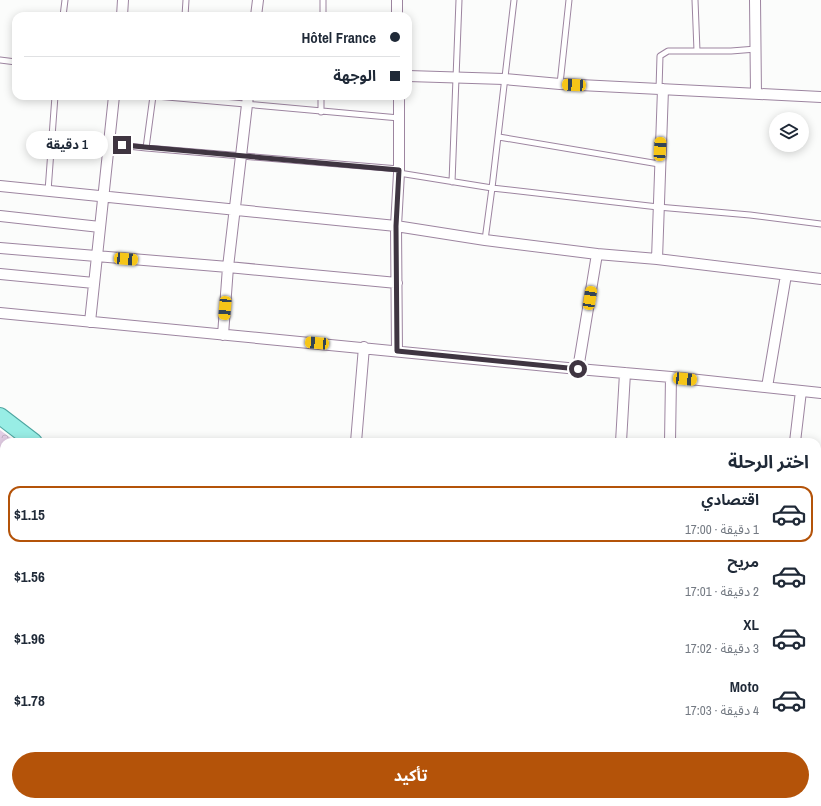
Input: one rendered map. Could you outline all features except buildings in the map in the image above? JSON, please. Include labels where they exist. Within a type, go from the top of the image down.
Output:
[{"type":"main road","points":[[0,416],[29,438]]},
{"type":"street","points":[[122,12],[124,0]]},
{"type":"street","points":[[256,12],[258,0]]},
{"type":"street","points":[[397,0],[397,12]]},
{"type":"street","points":[[755,0],[756,94]]},
{"type":"street","points":[[412,76],[504,79],[560,84],[821,97]]},
{"type":"street","points":[[657,259],[661,89]]},
{"type":"street","points":[[90,322],[114,100]]},
{"type":"street","points":[[223,335],[228,267],[247,100]]},
{"type":"street","points":[[397,351],[396,226],[399,171],[399,100]]},
{"type":"street","points":[[0,186],[396,226],[485,240],[597,254],[657,259],[821,279]]},
{"type":"street","points":[[0,216],[100,227]]},
{"type":"street","points":[[0,248],[397,283]]},
{"type":"street","points":[[578,369],[597,254]]},
{"type":"street","points":[[0,274],[94,283]]},
{"type":"street","points":[[768,387],[786,275]]},
{"type":"street","points":[[0,313],[671,377],[821,393]]},
{"type":"street","points":[[356,438],[364,348]]},
{"type":"street","points":[[621,438],[625,373]]},
{"type":"street","points":[[670,438],[671,377]]},
{"type":"street","points":[[795,438],[801,391]]},
{"type":"lane","points":[[64,12],[65,0]]},
{"type":"lane","points":[[185,12],[186,0]]},
{"type":"lane","points":[[323,0],[323,12]]},
{"type":"lane","points":[[452,182],[459,0]]},
{"type":"lane","points":[[485,240],[499,137],[504,79],[514,0]]},
{"type":"lane","points":[[560,84],[569,0]]},
{"type":"lane","points":[[695,0],[697,51]]},
{"type":"lane","points":[[661,89],[660,56],[668,51],[756,49]]},
{"type":"lane","points":[[0,60],[12,62]]},
{"type":"lane","points":[[48,191],[55,100]]},
{"type":"lane","points":[[146,148],[153,100]]},
{"type":"lane","points":[[247,100],[321,112],[399,118]]},
{"type":"lane","points":[[321,112],[322,100]]},
{"type":"lane","points":[[499,137],[659,164]]},
{"type":"lane","points":[[110,144],[399,171],[452,182],[492,188],[821,224]]},
{"type":"green space","points":[[0,430],[11,438],[0,438]]},
{"type":"route","points":[[122,145],[399,170],[396,226],[397,351],[578,369]]}]
